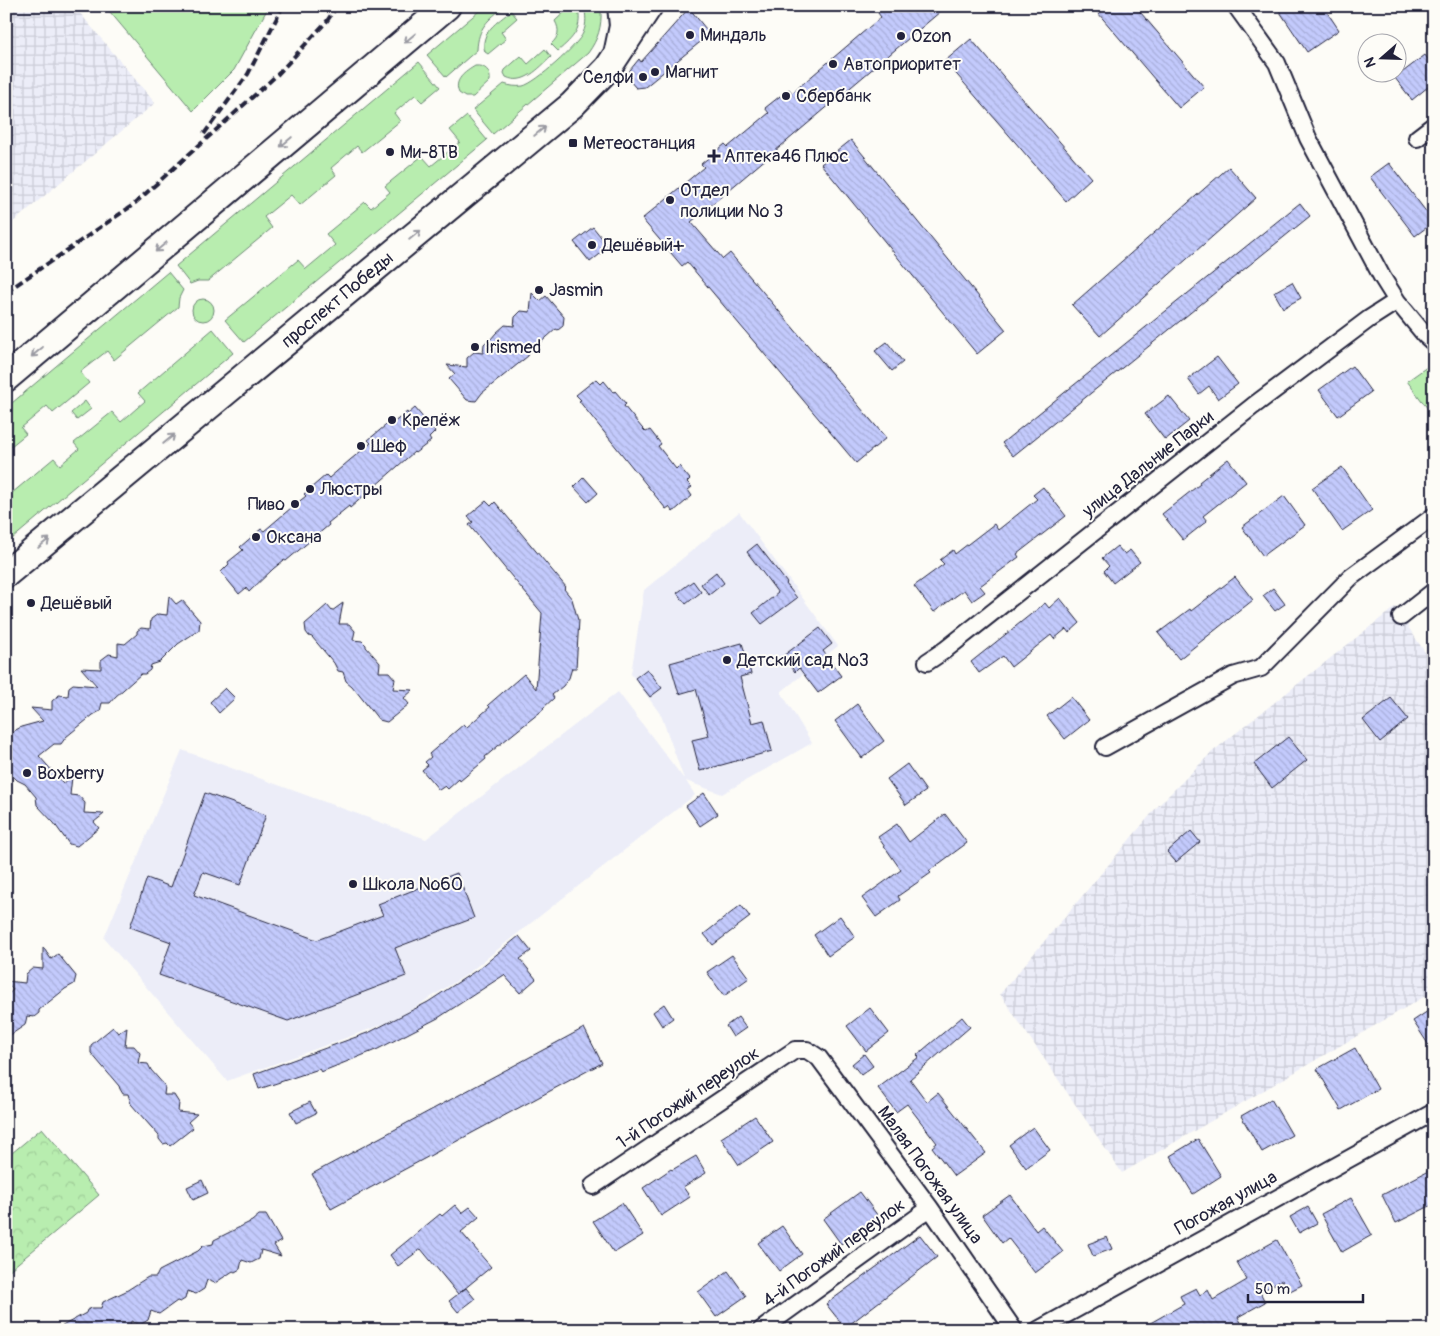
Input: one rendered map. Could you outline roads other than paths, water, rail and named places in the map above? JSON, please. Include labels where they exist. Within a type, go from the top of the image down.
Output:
[{"type":"main road","points":[[6,378],[447,6]]},
{"type":"main road","points":[[608,68],[619,48],[623,26],[621,6]]},
{"type":"main road","name":"проспект Победы","points":[[6,574],[572,105],[608,68],[649,6]]},
{"type":"street","points":[[1236,6],[1277,63],[1308,138],[1382,277],[1398,301],[1425,335],[1434,343]]},
{"type":"street","points":[[1417,138],[1434,125]]},
{"type":"street","name":"улица Дальние Парки","points":[[927,662],[945,650],[1253,406],[1369,319],[1398,301]]},
{"type":"street","points":[[1105,746],[1233,676],[1260,668],[1351,577],[1434,516]]},
{"type":"street","points":[[1401,617],[1434,591]]},
{"type":"street","name":"1-й Погожий переулок","points":[[593,1186],[795,1050],[807,1050]]},
{"type":"street","name":"Малая Погожая улица","points":[[807,1050],[819,1058],[930,1208],[1014,1330]]},
{"type":"street","name":"Погожая улица","points":[[1038,1330],[1434,1112]]},
{"type":"street","name":"4-й Погожий переулок","points":[[761,1330],[930,1208]]},
{"type":"railway","points":[[204,134],[248,74],[283,6]]},
{"type":"railway","points":[[6,292],[133,205],[278,74],[327,21],[337,6]]},
{"type":"place","name":"Миндаль","points":[[690,35]]},
{"type":"place","name":"Ozon","points":[[901,36]]},
{"type":"place","name":"Автоприоритет","points":[[833,64]]},
{"type":"place","name":"Магнит","points":[[655,72]]},
{"type":"place","name":"Селфи","points":[[643,77]]},
{"type":"place","name":"Сбербанк","points":[[786,96]]},
{"type":"place","name":"Метеостанция","points":[[573,143]]},
{"type":"place","name":"Ми-8ТВ","points":[[390,152]]},
{"type":"place","name":"Аптека46 Плюс","points":[[714,156]]},
{"type":"place","name":"Отдел полиции № 3","points":[[670,200]]},
{"type":"place","name":"Дешёвый+","points":[[592,245]]},
{"type":"place","name":"Jasmin","points":[[539,290]]},
{"type":"place","name":"Irismed","points":[[475,347]]},
{"type":"place","name":"Крепёж","points":[[392,420]]},
{"type":"place","name":"Шеф","points":[[361,446]]},
{"type":"place","name":"Люстры","points":[[310,489]]},
{"type":"place","name":"Пиво","points":[[295,504]]},
{"type":"place","name":"Оксана","points":[[256,537]]},
{"type":"place","name":"Дешёвый","points":[[31,603]]},
{"type":"place","name":"Детский сад №3","points":[[727,660]]},
{"type":"place","name":"Boxberry","points":[[27,773]]},
{"type":"place","name":"Школа №60","points":[[353,884]]}]
